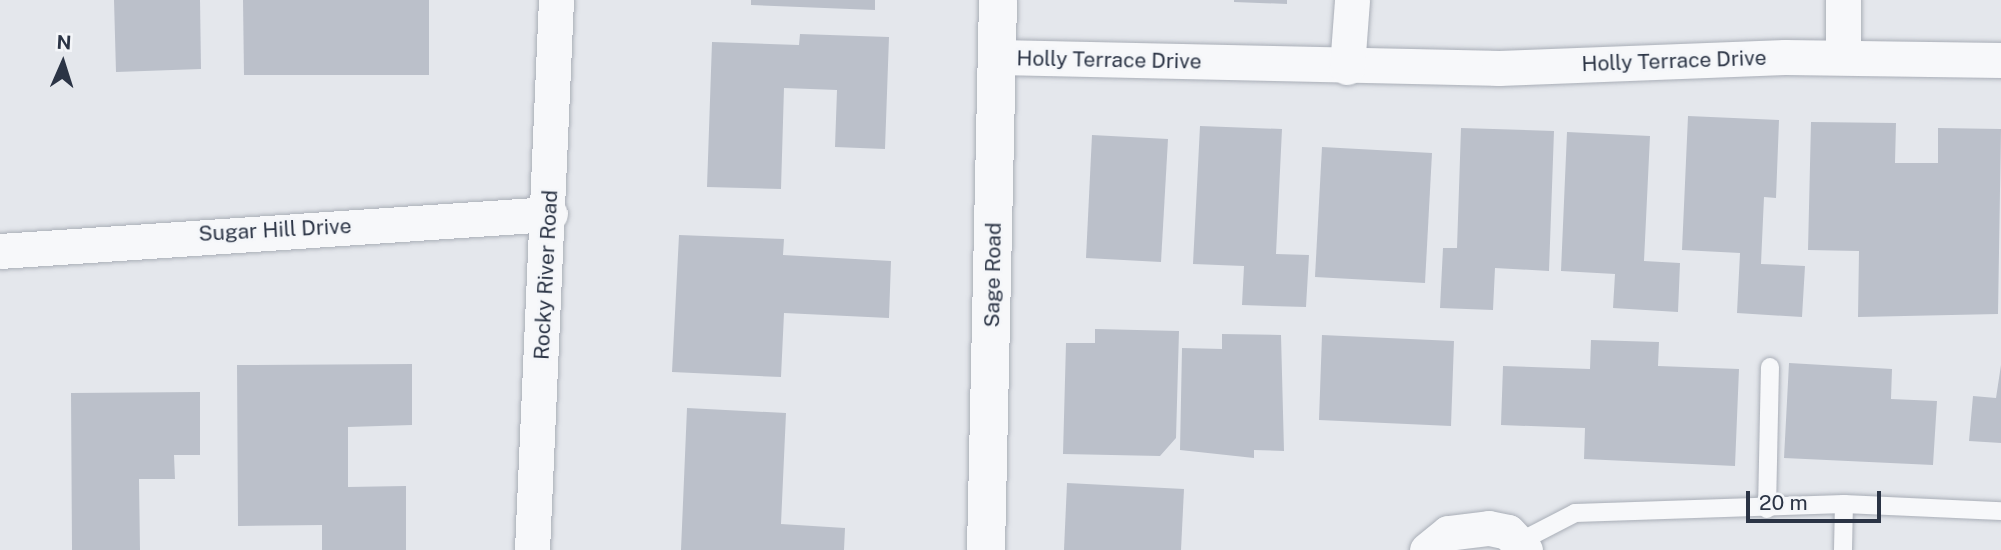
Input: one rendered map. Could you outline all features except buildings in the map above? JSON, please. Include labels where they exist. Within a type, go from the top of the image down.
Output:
[{"type":"street","name":"Rocky River Road","points":[[532,550],[550,214],[556,0]]},
{"type":"street","name":"Sage Road","points":[[986,550],[998,0]]},
{"type":"street","points":[[1347,66],[1352,0]]},
{"type":"street","points":[[1843,0],[1843,57]]},
{"type":"street","name":"Holly Terrace Drive","points":[[998,57],[1499,68],[1843,57],[2001,60]]},
{"type":"street","name":"Sugar Hill Drive","points":[[0,251],[550,214]]},
{"type":"street","points":[[1427,550],[1448,533],[1467,529],[1508,532],[1523,546]]},
{"type":"lane","points":[[1767,509],[1770,367]]},
{"type":"lane","points":[[1843,550],[1844,504]]},
{"type":"lane","points":[[1523,546],[1575,513],[1767,509],[1844,504],[2001,510]]}]
